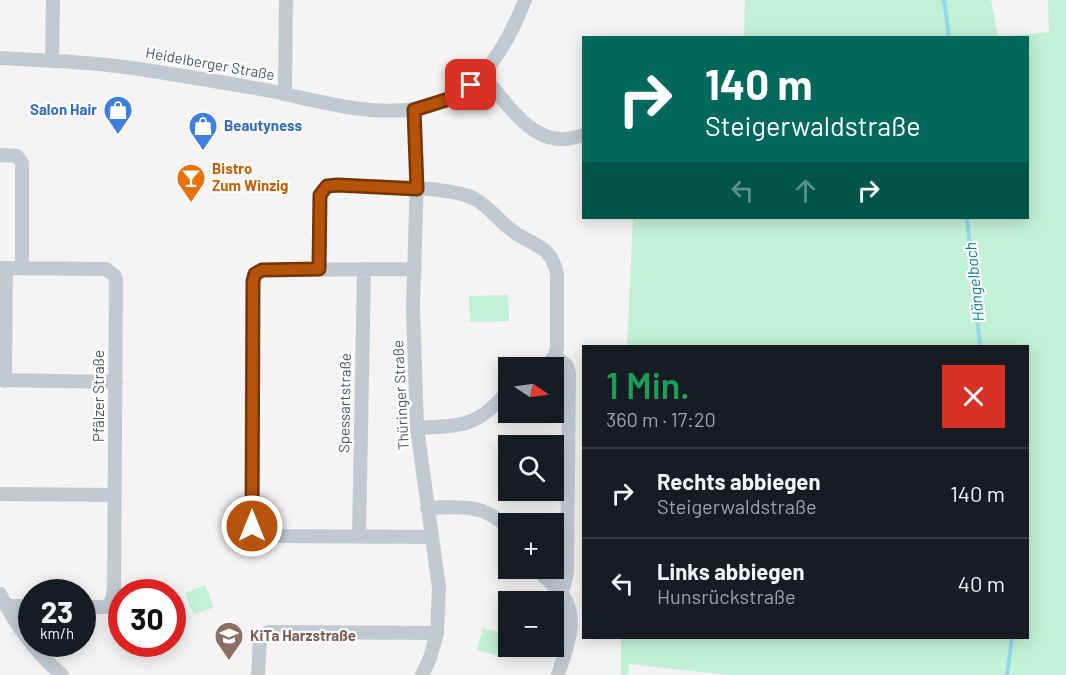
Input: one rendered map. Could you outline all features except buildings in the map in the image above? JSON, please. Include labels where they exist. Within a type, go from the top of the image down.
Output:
[{"type":"street","points":[[52,61],[53,0]]},
{"type":"street","points":[[285,94],[286,0]]},
{"type":"street","name":"Heidelberger Straße","points":[[0,58],[130,68],[366,109],[414,110],[452,98],[471,85],[501,50],[517,22],[525,0]]},
{"type":"street","points":[[482,74],[518,115],[538,132],[564,139],[582,135]]},
{"type":"street","name":"Thüringer Straße","points":[[414,110],[417,189],[414,269],[417,428],[439,588],[437,633],[430,658],[422,675]]},
{"type":"street","points":[[0,155],[17,156],[22,163],[22,268]]},
{"type":"street","points":[[319,269],[320,195],[327,186],[338,185],[417,189],[448,192],[473,198],[486,206],[516,233],[543,247],[549,254],[557,274],[557,348],[555,356],[567,366],[569,374],[567,572],[566,581],[561,591]]},
{"type":"street","points":[[3,268],[3,381],[116,382]]},
{"type":"street","name":"Pfälzer Straße","points":[[3,268],[105,269],[115,276],[115,495],[112,600],[107,607],[96,607]]},
{"type":"street","name":"Spessartstraße","points":[[360,537],[364,269]]},
{"type":"street","points":[[414,269],[258,271],[254,278],[252,526],[258,534],[270,536],[432,537]]},
{"type":"street","points":[[417,428],[462,424],[478,419],[488,414],[498,402]]},
{"type":"street","points":[[0,494],[115,495]]},
{"type":"street","points":[[427,508],[458,507],[484,510],[498,518]]},
{"type":"street","points":[[545,579],[559,591]]},
{"type":"street","points":[[564,597],[570,612],[570,626],[564,650]]},
{"type":"street","points":[[3,600],[18,603]]},
{"type":"street","points":[[3,600],[46,670],[62,675]]},
{"type":"street","points":[[258,675],[260,639],[268,632],[437,633]]},
{"type":"street","points":[[558,675],[562,657]]},
{"type":"green space","points":[[745,0],[991,0],[998,36],[744,36]]},
{"type":"green space","points":[[1048,0],[1066,0],[1066,675],[728,675],[629,664],[628,675],[621,675],[621,639],[1029,639],[1029,345],[627,345],[633,219],[1029,219],[1029,36],[1008,36],[1049,32]]},
{"type":"green space","points":[[508,295],[509,321],[470,322],[469,296]]},
{"type":"green space","points":[[205,585],[214,607],[194,615],[186,593]]},
{"type":"green space","points":[[483,628],[498,632],[498,656],[477,650]]},
{"type":"waterway","name":"Hängelbach","points":[[944,0],[949,36]]},
{"type":"waterway","name":"Hängelbach","points":[[967,219],[980,345]]},
{"type":"waterway","name":"Hängelbach","points":[[1007,675],[1012,639]]},
{"type":"place","name":"Salon Hair","points":[[118,136]]},
{"type":"place","name":"Beautyness","points":[[203,152]]},
{"type":"place","name":"Bistro Zum Winzig","points":[[191,204]]},
{"type":"place","name":"KiTa Harzstraße","points":[[229,662]]},
{"type":"route","points":[[252,526],[253,281],[255,274],[262,270],[319,269],[320,195],[327,186],[417,189],[414,110],[452,98],[471,85]]}]
